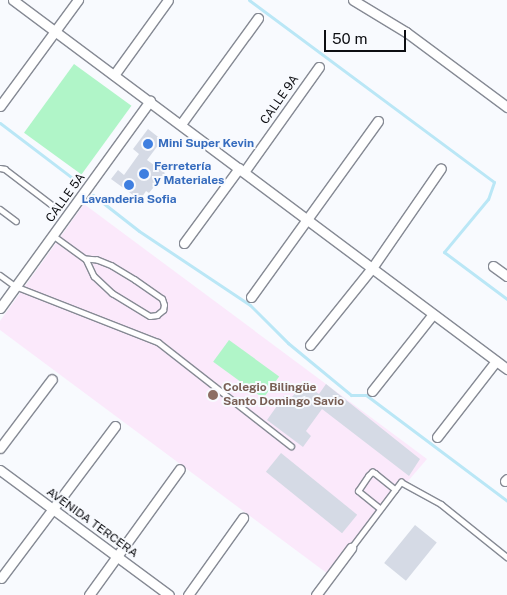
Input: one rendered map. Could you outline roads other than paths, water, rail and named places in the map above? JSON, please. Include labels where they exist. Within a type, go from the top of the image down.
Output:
[{"type":"street","points":[[13,0],[507,369]]},
{"type":"street","points":[[0,106],[78,0]]},
{"type":"street","points":[[114,75],[168,0]]},
{"type":"street","points":[[353,0],[406,32],[507,107]]},
{"type":"street","points":[[181,124],[258,18]]},
{"type":"street","name":"CALLE 9A","points":[[184,243],[242,170],[319,67]]},
{"type":"street","name":"CALLE 5A","points":[[0,308],[150,101]]},
{"type":"street","points":[[251,297],[378,121]]},
{"type":"street","points":[[310,345],[372,268],[441,168]]},
{"type":"street","points":[[493,266],[507,276]]},
{"type":"street","points":[[372,391],[433,314]]},
{"type":"street","points":[[437,437],[496,361]]},
{"type":"street","points":[[0,448],[52,379]]},
{"type":"street","points":[[1,578],[115,426]]},
{"type":"street","points":[[89,595],[180,468]]},
{"type":"street","name":"AVENIDA TERCERA","points":[[0,470],[169,595]]},
{"type":"street","points":[[188,595],[244,518]]},
{"type":"street","points":[[316,595],[351,548]]},
{"type":"lane","points":[[0,168],[5,169],[51,204]]},
{"type":"lane","points":[[0,209],[16,222]]},
{"type":"lane","points":[[54,236],[86,259],[94,276],[112,293],[150,316],[157,315],[162,310],[164,305],[162,299],[135,280],[112,266],[97,260],[86,259]]},
{"type":"lane","points":[[0,275],[15,286],[158,342],[291,446]]},
{"type":"lane","points":[[380,508],[358,491],[368,476],[372,472],[375,473],[395,489]]},
{"type":"lane","points":[[351,548],[380,508],[402,483],[441,504],[507,557]]},
{"type":"waterway","points":[[249,0],[494,182],[488,199],[444,252],[507,299]]},
{"type":"waterway","points":[[0,123],[79,183]]},
{"type":"waterway","points":[[93,195],[139,231],[250,305],[288,343],[351,395],[366,395],[507,501]]},
{"type":"place","name":"Mini Super Kevin","points":[[148,144]]},
{"type":"place","name":"Ferretería y Materiales","points":[[144,174]]},
{"type":"place","name":"Lavanderia Sofia","points":[[129,185]]},
{"type":"place","name":"Colegio Bilingüe Santo Domingo Savio","points":[[213,395]]}]
